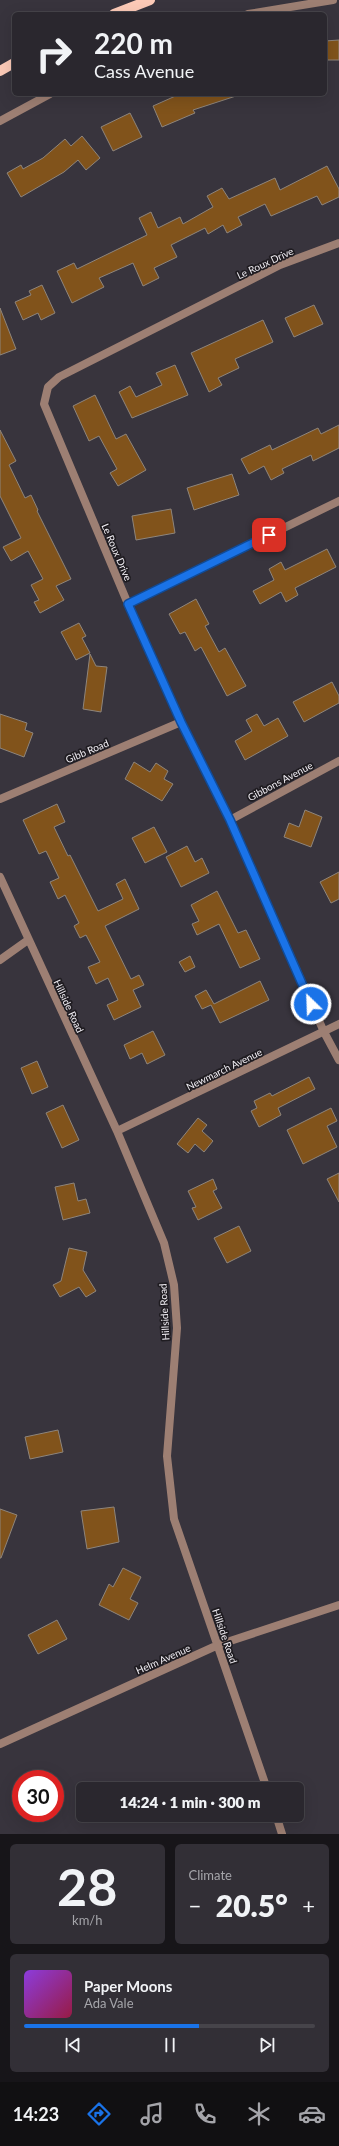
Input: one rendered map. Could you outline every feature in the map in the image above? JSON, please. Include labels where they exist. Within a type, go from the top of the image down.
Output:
[{"type":"main road","points":[[119,12],[150,0]]},
{"type":"main road","points":[[0,71],[12,64]]},
{"type":"street","points":[[260,12],[333,0]]},
{"type":"street","points":[[0,121],[46,96]]},
{"type":"street","name":"Le Roux Drive","points":[[339,243],[280,265],[59,377],[48,386],[44,404],[128,604],[181,722],[230,820],[324,1032],[339,1060]]},
{"type":"street","points":[[128,604],[339,501]]},
{"type":"street","name":"Gibb Road","points":[[0,799],[181,722]]},
{"type":"street","name":"Gibbons Avenue","points":[[230,820],[339,761]]},
{"type":"street","name":"Hillside Road","points":[[0,877],[116,1131],[164,1243],[174,1285],[177,1328],[167,1456],[174,1519],[265,1782]]},
{"type":"street","points":[[0,960],[28,940]]},
{"type":"street","name":"Newmarch Avenue","points":[[116,1131],[339,1024]]},
{"type":"street","name":"Helm Avenue","points":[[0,1744],[218,1644],[339,1605]]},
{"type":"street","points":[[278,1822],[282,1834]]},
{"type":"building","points":[[339,40],[339,60],[327,60],[327,41]]},
{"type":"building","points":[[176,96],[236,96],[193,110],[195,113],[162,127],[153,106]]},
{"type":"building","points":[[130,113],[142,137],[113,151],[101,127]]},
{"type":"building","points":[[82,136],[100,158],[86,170],[78,160],[64,172],[21,197],[7,173],[21,165],[23,169],[43,158],[65,139],[71,146]]},
{"type":"building","points":[[327,166],[339,189],[339,197],[322,205],[317,196],[271,216],[265,204],[238,217],[242,225],[227,233],[223,225],[208,234],[205,228],[171,245],[177,257],[154,268],[159,278],[143,286],[133,263],[99,278],[104,287],[72,303],[57,271],[74,263],[77,269],[147,235],[139,218],[151,212],[158,228],[180,217],[183,224],[213,207],[207,196],[222,188],[229,199],[275,178],[280,190]]},
{"type":"building","points":[[42,285],[55,313],[41,320],[38,313],[23,320],[15,302],[31,295],[29,291]]},
{"type":"building","points":[[314,305],[323,324],[294,337],[285,318]]},
{"type":"building","points":[[0,308],[16,349],[0,355]]},
{"type":"building","points":[[263,320],[273,342],[235,359],[239,368],[218,378],[222,385],[209,392],[191,353]]},
{"type":"building","points":[[175,365],[188,395],[132,418],[119,392],[130,386],[136,397],[162,385],[156,373]]},
{"type":"building","points":[[95,395],[116,439],[126,434],[146,470],[118,486],[110,473],[117,469],[99,436],[89,441],[73,406]]},
{"type":"building","points":[[339,425],[339,448],[313,461],[311,455],[282,469],[284,473],[271,480],[264,466],[249,474],[241,459],[270,445],[272,450],[318,428],[321,434]]},
{"type":"building","points":[[0,430],[16,461],[9,465],[25,498],[31,495],[38,510],[37,511],[71,579],[56,586],[64,600],[40,613],[34,602],[39,600],[31,585],[43,579],[28,551],[11,561],[3,547],[21,538],[0,496]]},
{"type":"building","points":[[232,474],[239,495],[194,510],[187,488]]},
{"type":"building","points":[[171,509],[175,533],[136,540],[132,516]]},
{"type":"building","points":[[327,549],[336,567],[295,588],[298,595],[286,602],[281,592],[260,604],[253,591],[274,580],[269,569],[281,562],[285,570]]},
{"type":"building","points":[[196,599],[209,624],[205,626],[219,652],[225,648],[246,686],[227,696],[201,647],[195,651],[185,632],[180,634],[169,614]]},
{"type":"building","points":[[79,623],[86,636],[82,638],[90,653],[76,660],[61,632]]},
{"type":"building","points":[[90,654],[96,666],[107,667],[101,712],[83,709]]},
{"type":"building","points":[[332,682],[339,696],[339,703],[304,722],[293,702]]},
{"type":"building","points":[[0,714],[27,723],[25,730],[33,733],[24,757],[0,748]]},
{"type":"building","points":[[257,714],[264,726],[278,718],[288,736],[245,760],[235,741],[252,731],[246,720]]},
{"type":"building","points":[[134,762],[150,772],[156,763],[168,771],[164,779],[173,784],[162,801],[125,779]]},
{"type":"building","points":[[57,804],[65,822],[54,827],[98,911],[123,899],[116,884],[125,879],[139,909],[105,926],[131,979],[139,975],[144,985],[133,990],[141,1007],[114,1020],[107,1005],[118,1000],[108,978],[96,984],[88,967],[100,962],[86,935],[80,938],[74,926],[79,923],[65,895],[58,899],[50,882],[59,878],[46,851],[39,854],[23,820]]},
{"type":"building","points":[[305,810],[322,817],[311,847],[284,837],[289,823],[299,827]]},
{"type":"building","points":[[154,827],[167,852],[145,863],[132,838]]},
{"type":"building","points":[[187,846],[195,862],[202,858],[209,873],[181,887],[166,857]]},
{"type":"building","points":[[339,872],[339,899],[331,903],[320,882]]},
{"type":"building","points":[[217,891],[238,933],[246,930],[260,959],[240,968],[219,924],[197,935],[192,924],[199,921],[191,905]]},
{"type":"building","points":[[190,956],[195,967],[185,972],[179,962]]},
{"type":"building","points":[[260,981],[269,1000],[220,1023],[211,1005],[202,1009],[195,996],[206,990],[214,1004]]},
{"type":"building","points":[[153,1031],[165,1055],[147,1064],[142,1053],[130,1059],[124,1045]]},
{"type":"building","points":[[37,1061],[48,1087],[32,1094],[21,1068]]},
{"type":"building","points":[[309,1077],[315,1089],[278,1108],[281,1115],[259,1127],[251,1111],[257,1108],[254,1101],[270,1093],[272,1096]]},
{"type":"building","points":[[63,1105],[79,1140],[62,1148],[46,1113]]},
{"type":"building","points":[[331,1108],[337,1121],[327,1126],[337,1147],[303,1164],[287,1130]]},
{"type":"building","points":[[198,1118],[207,1125],[202,1131],[213,1141],[204,1152],[195,1144],[188,1153],[177,1144]]},
{"type":"building","points":[[339,1173],[339,1202],[327,1179]]},
{"type":"building","points":[[213,1179],[217,1189],[213,1191],[222,1208],[198,1220],[192,1208],[196,1207],[188,1191]]},
{"type":"building","points":[[74,1183],[78,1201],[86,1199],[90,1213],[63,1220],[55,1187]]},
{"type":"building","points":[[239,1226],[251,1251],[227,1263],[214,1238]]},
{"type":"building","points":[[69,1248],[87,1252],[83,1270],[96,1291],[86,1297],[79,1287],[60,1297],[53,1285],[61,1281]]},
{"type":"building","points":[[58,1430],[63,1452],[30,1459],[25,1437]]},
{"type":"building","points":[[114,1507],[119,1542],[87,1549],[81,1511]]},
{"type":"building","points":[[0,1509],[17,1515],[1,1558],[0,1558]]},
{"type":"building","points":[[123,1568],[141,1577],[130,1599],[138,1603],[129,1620],[99,1605],[109,1584],[113,1587]]},
{"type":"building","points":[[57,1620],[67,1639],[38,1654],[28,1635]]},
{"type":"route","points":[[269,535],[128,604],[181,722],[230,820],[311,1004]]}]
